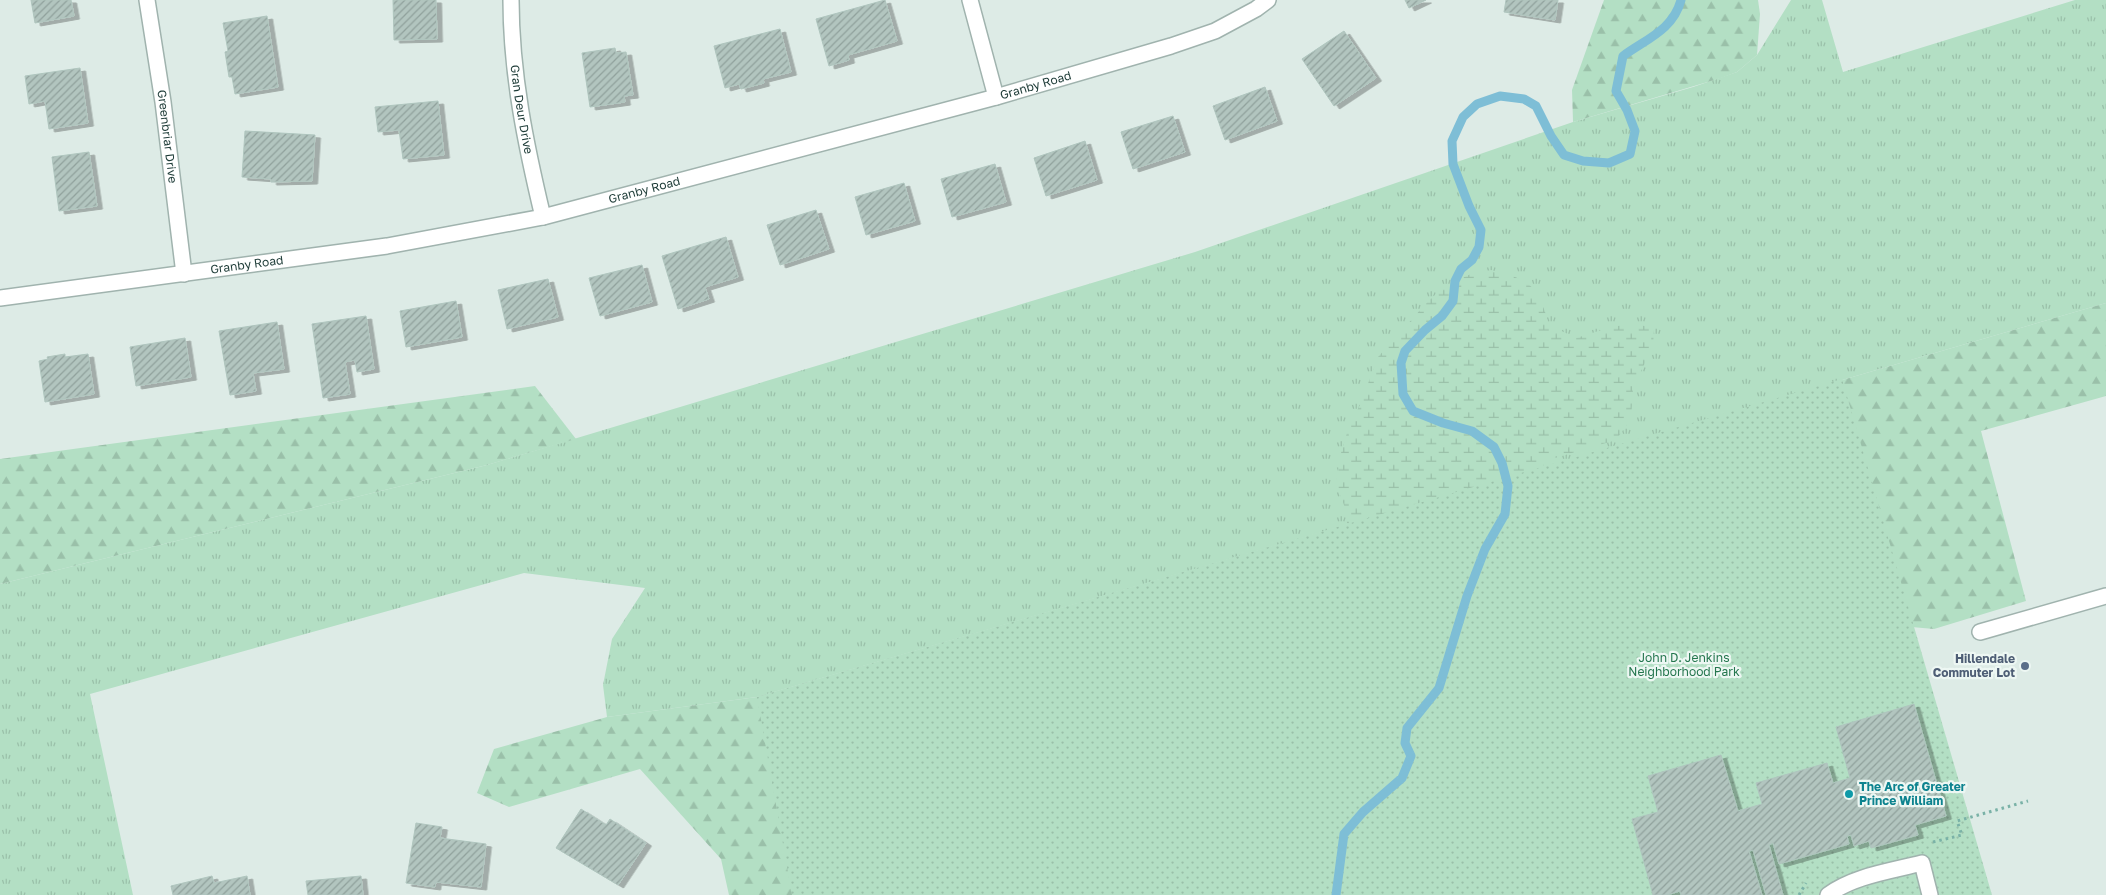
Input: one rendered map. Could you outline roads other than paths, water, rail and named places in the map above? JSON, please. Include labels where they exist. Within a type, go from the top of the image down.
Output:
[{"type":"street","name":"Greenbriar Drive","points":[[147,0],[164,102],[184,274]]},
{"type":"street","name":"Gran Deur Drive","points":[[511,0],[516,80],[529,157],[543,218]]},
{"type":"street","points":[[970,0],[996,96]]},
{"type":"street","name":"Granby Road","points":[[0,298],[387,246],[543,218],[996,96],[1171,46],[1215,31],[1256,9],[1268,0]]},
{"type":"street","points":[[1980,632],[2106,596]]},
{"type":"street","points":[[1828,895],[1838,888],[1853,882],[1922,863],[1930,895]]},
{"type":"waterway","points":[[1336,895],[1344,834],[1363,812],[1402,778],[1411,756],[1405,743],[1407,728],[1439,688],[1467,596],[1485,549],[1505,514],[1508,486],[1502,463],[1494,447],[1472,431],[1443,423],[1413,411],[1403,394],[1401,363],[1405,351],[1425,330],[1442,316],[1453,301],[1455,281],[1461,269],[1472,260],[1479,247],[1481,230],[1469,206],[1453,164],[1452,141],[1463,117],[1477,104],[1500,96],[1524,99],[1536,106],[1551,136],[1564,155],[1583,161],[1609,163],[1630,154],[1635,131],[1627,110],[1616,91],[1623,56],[1658,33],[1672,19],[1681,0]]},
{"type":"place","name":"Hillendale Commuter Lot","points":[[2025,666]]},
{"type":"place","name":"The Arc of Greater Prince William","points":[[1849,794]]},
{"type":"park label","name":"John D. Jenkins Neighborhood Park","points":[[1684,665]]}]
